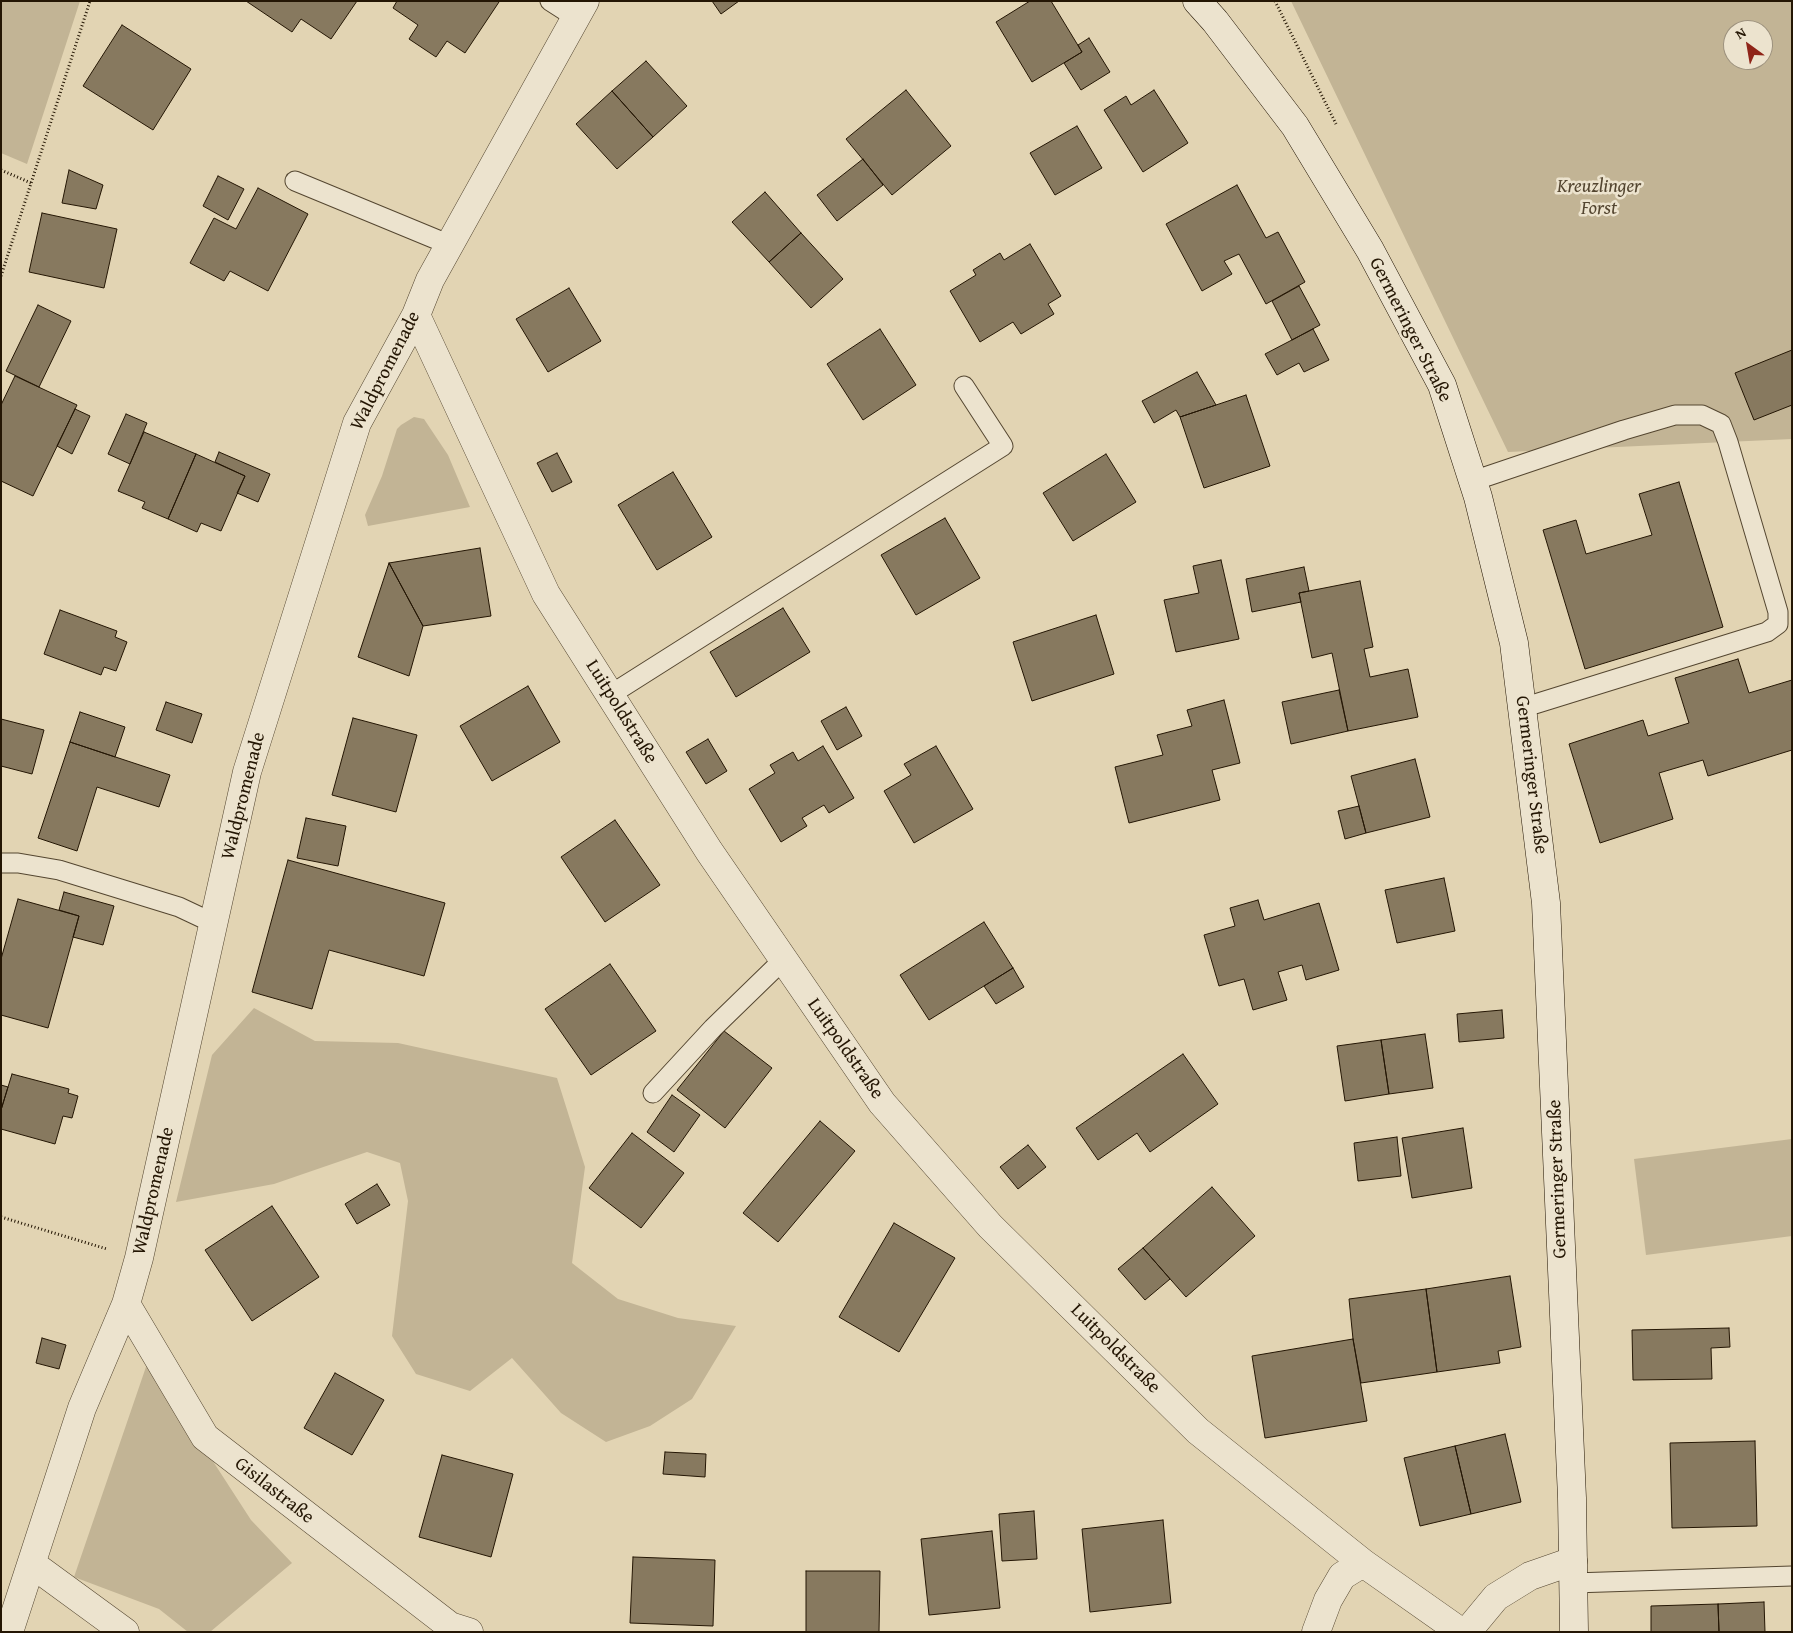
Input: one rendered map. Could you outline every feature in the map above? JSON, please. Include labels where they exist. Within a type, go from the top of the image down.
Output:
[{"type":"street","name":"Germeringer Straße","points":[[1197,1],[1215,21],[1295,126],[1370,250],[1442,385],[1473,482],[1514,643],[1546,903],[1572,1488],[1574,1632]]},
{"type":"street","name":"Waldpromenade","points":[[9,1632],[82,1408],[126,1304],[139,1258],[247,772],[357,423],[416,315],[430,280],[580,9]]},
{"type":"street","name":"Luitpoldstraße","points":[[416,315],[546,594],[708,851],[882,1103],[990,1226],[1198,1431],[1363,1563],[1461,1632]]},
{"type":"street","name":"Gisilastraße","points":[[126,1304],[204,1437],[450,1626],[469,1632]]},
{"type":"street","points":[[1316,1632],[1328,1600],[1342,1576],[1363,1563]]},
{"type":"street","points":[[32,1564],[125,1632]]},
{"type":"street","points":[[1467,1632],[1496,1597],[1530,1576],[1573,1572]]},
{"type":"lane","points":[[550,1],[580,9]]},
{"type":"lane","points":[[295,181],[450,245]]},
{"type":"lane","points":[[610,695],[1003,446],[964,386]]},
{"type":"lane","points":[[1473,482],[1624,430],[1675,416],[1702,415],[1720,424],[1728,442],[1778,612],[1778,624],[1767,632],[1522,708]]},
{"type":"lane","points":[[1,863],[18,863],[59,870],[179,907],[213,923]]},
{"type":"lane","points":[[653,1094],[713,1028],[783,960]]},
{"type":"lane","points":[[1573,1572],[1792,1576]]},
{"type":"path","points":[[1,276],[90,1]]},
{"type":"path","points":[[1,170],[31,183]]},
{"type":"path","points":[[1,1217],[139,1258]]},
{"type":"green space","points":[[1,1],[80,1],[27,164],[1,153]]},
{"type":"green space","name":"Kreuzlinger Forst","points":[[1291,1],[1792,1],[1792,439],[1508,452]]},
{"type":"green space","points":[[414,417],[424,419],[448,455],[470,507],[368,526],[365,515],[382,476],[397,429]]},
{"type":"green space","points":[[254,1008],[315,1041],[398,1043],[557,1078],[585,1167],[572,1263],[618,1299],[678,1318],[736,1326],[692,1399],[650,1426],[606,1442],[561,1413],[512,1358],[470,1391],[416,1374],[392,1336],[408,1201],[400,1163],[367,1152],[274,1184],[176,1202],[212,1055]]},
{"type":"green space","points":[[1792,1139],[1792,1236],[1646,1255],[1634,1159]]},
{"type":"green space","points":[[148,1361],[251,1520],[292,1563],[210,1632],[188,1632],[159,1609],[74,1577]]},
{"type":"building","points":[[246,1],[357,1],[331,39],[301,19],[292,32]]},
{"type":"building","points":[[397,1],[499,2],[465,53],[447,41],[436,57],[409,39],[418,25],[393,8]]},
{"type":"building","points":[[712,1],[739,1],[721,14]]},
{"type":"building","points":[[1030,1],[1051,1],[1082,52],[1032,82],[996,22]]},
{"type":"building","points":[[122,25],[191,69],[153,130],[83,86]]},
{"type":"building","points":[[1089,38],[1110,72],[1081,90],[1064,63],[1082,52],[1078,45]]},
{"type":"building","points":[[646,61],[687,106],[653,137],[612,91]]},
{"type":"building","points":[[906,90],[951,146],[892,195],[846,139]]},
{"type":"building","points":[[1154,90],[1188,143],[1143,172],[1104,110],[1126,96],[1131,105]]},
{"type":"building","points":[[612,91],[653,137],[617,169],[576,124]]},
{"type":"building","points":[[1077,126],[1102,168],[1055,195],[1030,153]]},
{"type":"building","points":[[863,159],[883,185],[837,221],[817,195]]},
{"type":"building","points":[[69,170],[103,185],[96,209],[62,203]]},
{"type":"building","points":[[218,176],[244,189],[228,220],[203,206]]},
{"type":"building","points":[[1237,185],[1266,238],[1278,232],[1305,282],[1266,304],[1239,254],[1224,261],[1232,274],[1202,291],[1166,224]]},
{"type":"building","points":[[258,188],[308,214],[268,291],[230,271],[224,281],[190,263],[214,218],[236,229]]},
{"type":"building","points":[[765,192],[801,233],[769,262],[732,222]]},
{"type":"building","points":[[42,213],[117,229],[104,288],[29,272]]},
{"type":"building","points":[[801,233],[843,279],[811,308],[769,262]]},
{"type":"building","points":[[1030,244],[1061,296],[1048,304],[1054,314],[1021,334],[1013,322],[980,342],[950,291],[976,275],[973,270],[1000,253],[1004,260]]},
{"type":"building","points":[[1299,286],[1320,325],[1292,340],[1272,301]]},
{"type":"building","points":[[569,288],[601,341],[548,372],[516,319]]},
{"type":"building","points":[[38,305],[71,321],[39,387],[6,371]]},
{"type":"building","points":[[880,329],[916,385],[863,420],[827,364]]},
{"type":"building","points":[[1313,329],[1329,360],[1304,372],[1299,363],[1277,375],[1265,354]]},
{"type":"building","points":[[1792,350],[1792,405],[1754,420],[1735,373]]},
{"type":"building","points":[[1197,372],[1216,405],[1180,417],[1176,410],[1154,423],[1142,401]]},
{"type":"building","points":[[15,376],[77,405],[33,496],[1,481],[1,405]]},
{"type":"building","points":[[1246,395],[1270,466],[1204,488],[1180,417]]},
{"type":"building","points":[[75,409],[90,416],[72,454],[57,446]]},
{"type":"building","points":[[126,414],[147,423],[130,464],[108,454]]},
{"type":"building","points":[[144,432],[196,454],[168,519],[142,508],[145,502],[118,491]]},
{"type":"building","points":[[219,452],[270,474],[258,502],[237,493],[245,476],[215,462]]},
{"type":"building","points":[[557,453],[572,482],[552,492],[537,463]]},
{"type":"building","points":[[196,454],[245,476],[221,531],[201,523],[197,532],[168,519]]},
{"type":"building","points":[[1106,454],[1136,502],[1073,541],[1043,493]]},
{"type":"building","points":[[673,472],[712,537],[657,570],[618,505]]},
{"type":"building","points":[[1679,482],[1723,627],[1585,669],[1543,530],[1576,520],[1586,554],[1652,535],[1639,494]]},
{"type":"building","points":[[945,518],[980,578],[916,615],[881,555]]},
{"type":"building","points":[[480,548],[491,616],[423,626],[389,563]]},
{"type":"building","points":[[1221,560],[1239,639],[1176,652],[1164,600],[1199,593],[1193,566]]},
{"type":"building","points":[[389,563],[423,626],[409,676],[358,657]]},
{"type":"building","points":[[1304,567],[1309,591],[1299,593],[1301,602],[1252,612],[1246,579]]},
{"type":"building","points":[[1360,581],[1373,647],[1364,649],[1370,677],[1408,669],[1418,717],[1348,731],[1332,653],[1312,658],[1299,593]]},
{"type":"building","points":[[783,608],[810,652],[736,697],[710,652]]},
{"type":"building","points":[[60,610],[117,631],[115,637],[127,642],[116,671],[104,667],[101,675],[44,654]]},
{"type":"building","points":[[1096,615],[1114,674],[1032,701],[1013,642]]},
{"type":"building","points":[[1738,659],[1749,693],[1792,680],[1792,750],[1708,776],[1703,760],[1659,773],[1673,819],[1600,843],[1569,744],[1643,720],[1648,736],[1689,723],[1675,678]]},
{"type":"building","points":[[528,686],[560,742],[492,781],[460,726]]},
{"type":"building","points":[[1339,690],[1348,731],[1291,744],[1282,702]]},
{"type":"building","points":[[1224,700],[1240,763],[1212,770],[1220,800],[1129,823],[1115,767],[1163,755],[1157,735],[1192,726],[1187,710]]},
{"type":"building","points":[[166,702],[202,714],[192,743],[156,730]]},
{"type":"building","points":[[846,707],[862,736],[837,750],[821,721]]},
{"type":"building","points":[[80,712],[125,727],[115,757],[70,742]]},
{"type":"building","points":[[353,718],[417,735],[396,812],[332,795]]},
{"type":"building","points":[[1,719],[44,730],[32,774],[1,766]]},
{"type":"building","points":[[708,739],[727,771],[706,784],[686,752]]},
{"type":"building","points":[[70,742],[170,775],[159,807],[97,787],[77,851],[38,838]]},
{"type":"building","points":[[823,746],[854,798],[829,813],[824,805],[802,818],[807,826],[781,842],[749,789],[775,773],[770,765],[793,752],[798,761]]},
{"type":"building","points":[[936,746],[973,809],[914,843],[884,791],[911,775],[904,764]]},
{"type":"building","points":[[1415,759],[1430,817],[1366,833],[1351,776]]},
{"type":"building","points":[[1359,806],[1366,833],[1345,839],[1338,811]]},
{"type":"building","points":[[306,818],[346,826],[338,866],[297,858]]},
{"type":"building","points":[[615,820],[660,885],[605,922],[561,857]]},
{"type":"building","points":[[288,860],[445,903],[424,976],[329,950],[312,1009],[252,992]]},
{"type":"building","points":[[1444,878],[1455,931],[1397,943],[1385,890]]},
{"type":"building","points":[[64,892],[114,906],[103,945],[73,937],[79,916],[59,910]]},
{"type":"building","points":[[18,899],[79,916],[48,1028],[1,1015],[1,959]]},
{"type":"building","points":[[1258,900],[1264,920],[1319,903],[1339,970],[1306,980],[1302,965],[1278,972],[1287,1000],[1253,1010],[1244,979],[1219,986],[1204,935],[1235,926],[1230,908]]},
{"type":"building","points":[[984,922],[1013,968],[929,1020],[900,975]]},
{"type":"building","points":[[610,964],[656,1031],[591,1075],[545,1009]]},
{"type":"building","points":[[1013,968],[1024,987],[996,1004],[984,986]]},
{"type":"building","points":[[1502,1010],[1504,1038],[1459,1042],[1457,1014]]},
{"type":"building","points":[[724,1031],[772,1068],[725,1128],[677,1090]]},
{"type":"building","points":[[1425,1034],[1433,1088],[1389,1094],[1381,1040]]},
{"type":"building","points":[[1381,1040],[1389,1094],[1345,1101],[1337,1046]]},
{"type":"building","points":[[1183,1054],[1218,1104],[1150,1152],[1137,1133],[1098,1160],[1076,1128]]},
{"type":"building","points":[[12,1074],[69,1089],[68,1093],[78,1096],[72,1118],[63,1116],[55,1144],[1,1129],[1,1110]]},
{"type":"building","points":[[1,1085],[8,1087],[1,1110]]},
{"type":"building","points":[[672,1095],[700,1115],[674,1152],[647,1132]]},
{"type":"building","points":[[820,1121],[855,1151],[778,1242],[743,1213]]},
{"type":"building","points":[[1463,1128],[1472,1188],[1412,1198],[1402,1138]]},
{"type":"building","points":[[632,1133],[684,1173],[641,1228],[589,1188]]},
{"type":"building","points":[[1397,1137],[1401,1176],[1358,1181],[1354,1143]]},
{"type":"building","points":[[1028,1145],[1046,1167],[1018,1189],[1000,1167]]},
{"type":"building","points":[[377,1184],[390,1205],[357,1224],[345,1204]]},
{"type":"building","points":[[1212,1187],[1255,1236],[1186,1297],[1143,1248]]},
{"type":"building","points":[[272,1206],[319,1277],[252,1321],[205,1250]]},
{"type":"building","points":[[894,1223],[955,1258],[899,1352],[839,1317]]},
{"type":"building","points":[[1143,1248],[1170,1279],[1145,1300],[1118,1269]]},
{"type":"building","points":[[1510,1276],[1521,1347],[1498,1351],[1500,1363],[1437,1372],[1426,1289]]},
{"type":"building","points":[[1426,1289],[1437,1372],[1361,1383],[1353,1339],[1349,1299]]},
{"type":"building","points":[[1729,1328],[1730,1347],[1711,1348],[1712,1379],[1633,1380],[1632,1330]]},
{"type":"building","points":[[42,1338],[66,1345],[59,1369],[36,1363]]},
{"type":"building","points":[[1353,1339],[1367,1421],[1265,1438],[1252,1356]]},
{"type":"building","points":[[335,1373],[384,1400],[352,1455],[304,1428]]},
{"type":"building","points":[[1505,1434],[1521,1502],[1471,1514],[1455,1446]]},
{"type":"building","points":[[1755,1441],[1757,1526],[1672,1528],[1670,1443]]},
{"type":"building","points":[[1455,1446],[1471,1514],[1420,1526],[1404,1458]]},
{"type":"building","points":[[665,1452],[706,1454],[705,1477],[663,1474]]},
{"type":"building","points":[[442,1455],[513,1474],[491,1557],[419,1537]]},
{"type":"building","points":[[1034,1511],[1037,1559],[1002,1561],[999,1514]]},
{"type":"building","points":[[1163,1520],[1171,1603],[1090,1612],[1082,1529]]},
{"type":"building","points":[[992,1531],[1000,1608],[929,1615],[921,1539]]},
{"type":"building","points":[[633,1557],[715,1560],[713,1626],[630,1623]]},
{"type":"building","points":[[806,1571],[880,1571],[879,1632],[806,1632]]},
{"type":"building","points":[[1764,1602],[1765,1632],[1719,1632],[1718,1604]]},
{"type":"building","points":[[1718,1604],[1719,1632],[1651,1632],[1651,1606]]}]
